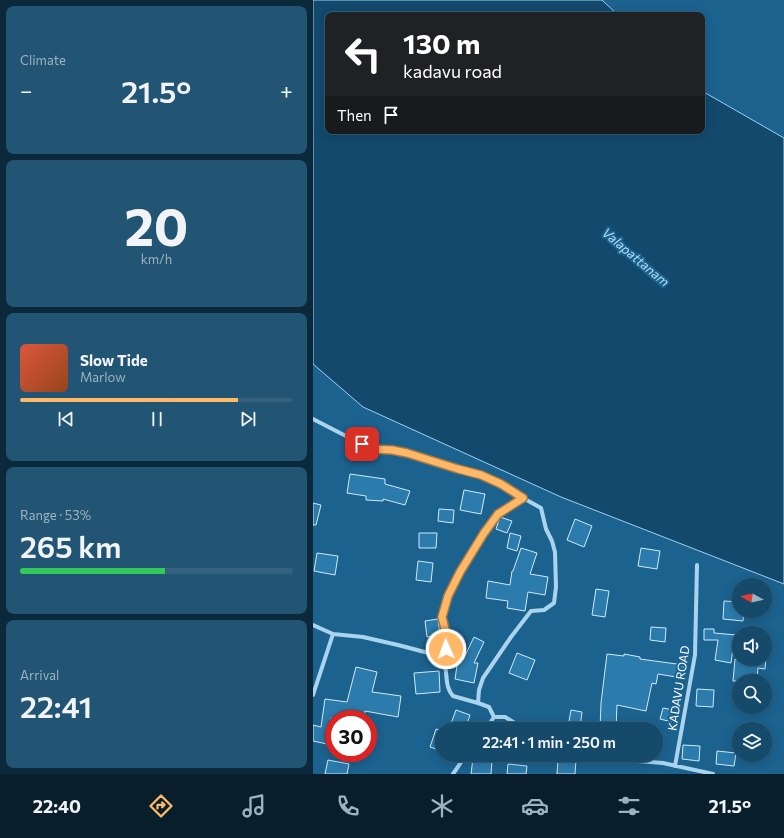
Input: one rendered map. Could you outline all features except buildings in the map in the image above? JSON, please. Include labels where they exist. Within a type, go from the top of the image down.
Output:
[{"type":"street","points":[[313,419],[371,449],[392,450],[407,453],[481,475],[501,484],[541,508],[546,529],[552,541],[555,552],[556,587],[554,603],[544,610],[531,611],[511,637],[483,678],[479,690],[478,703]]},
{"type":"street","points":[[494,717],[489,707],[453,696],[448,687],[447,672],[444,661],[447,637],[442,617],[448,596],[460,572],[484,533],[498,514],[523,498]]},
{"type":"street","name":"KADAVU ROAD","points":[[675,766],[695,656],[697,565]]},
{"type":"street","points":[[313,625],[333,634],[363,637],[440,656],[444,661]]},
{"type":"street","points":[[313,695],[333,634]]},
{"type":"street","points":[[491,722],[494,717]]},
{"type":"street","points":[[494,717],[505,717],[513,722]]},
{"type":"street","points":[[453,774],[461,762]]},
{"type":"street","points":[[650,762],[663,763],[713,774]]},
{"type":"water","name":"Valapattanam","points":[[313,0],[602,0],[615,12],[325,12],[325,134],[705,134],[705,93],[784,138],[784,584],[772,578],[769,578],[561,497],[363,407],[313,364]]},
{"type":"route","points":[[362,444],[371,449],[392,450],[407,453],[481,475],[501,484],[523,498],[498,514],[484,533],[460,572],[448,596],[442,617],[447,637],[446,649]]}]
